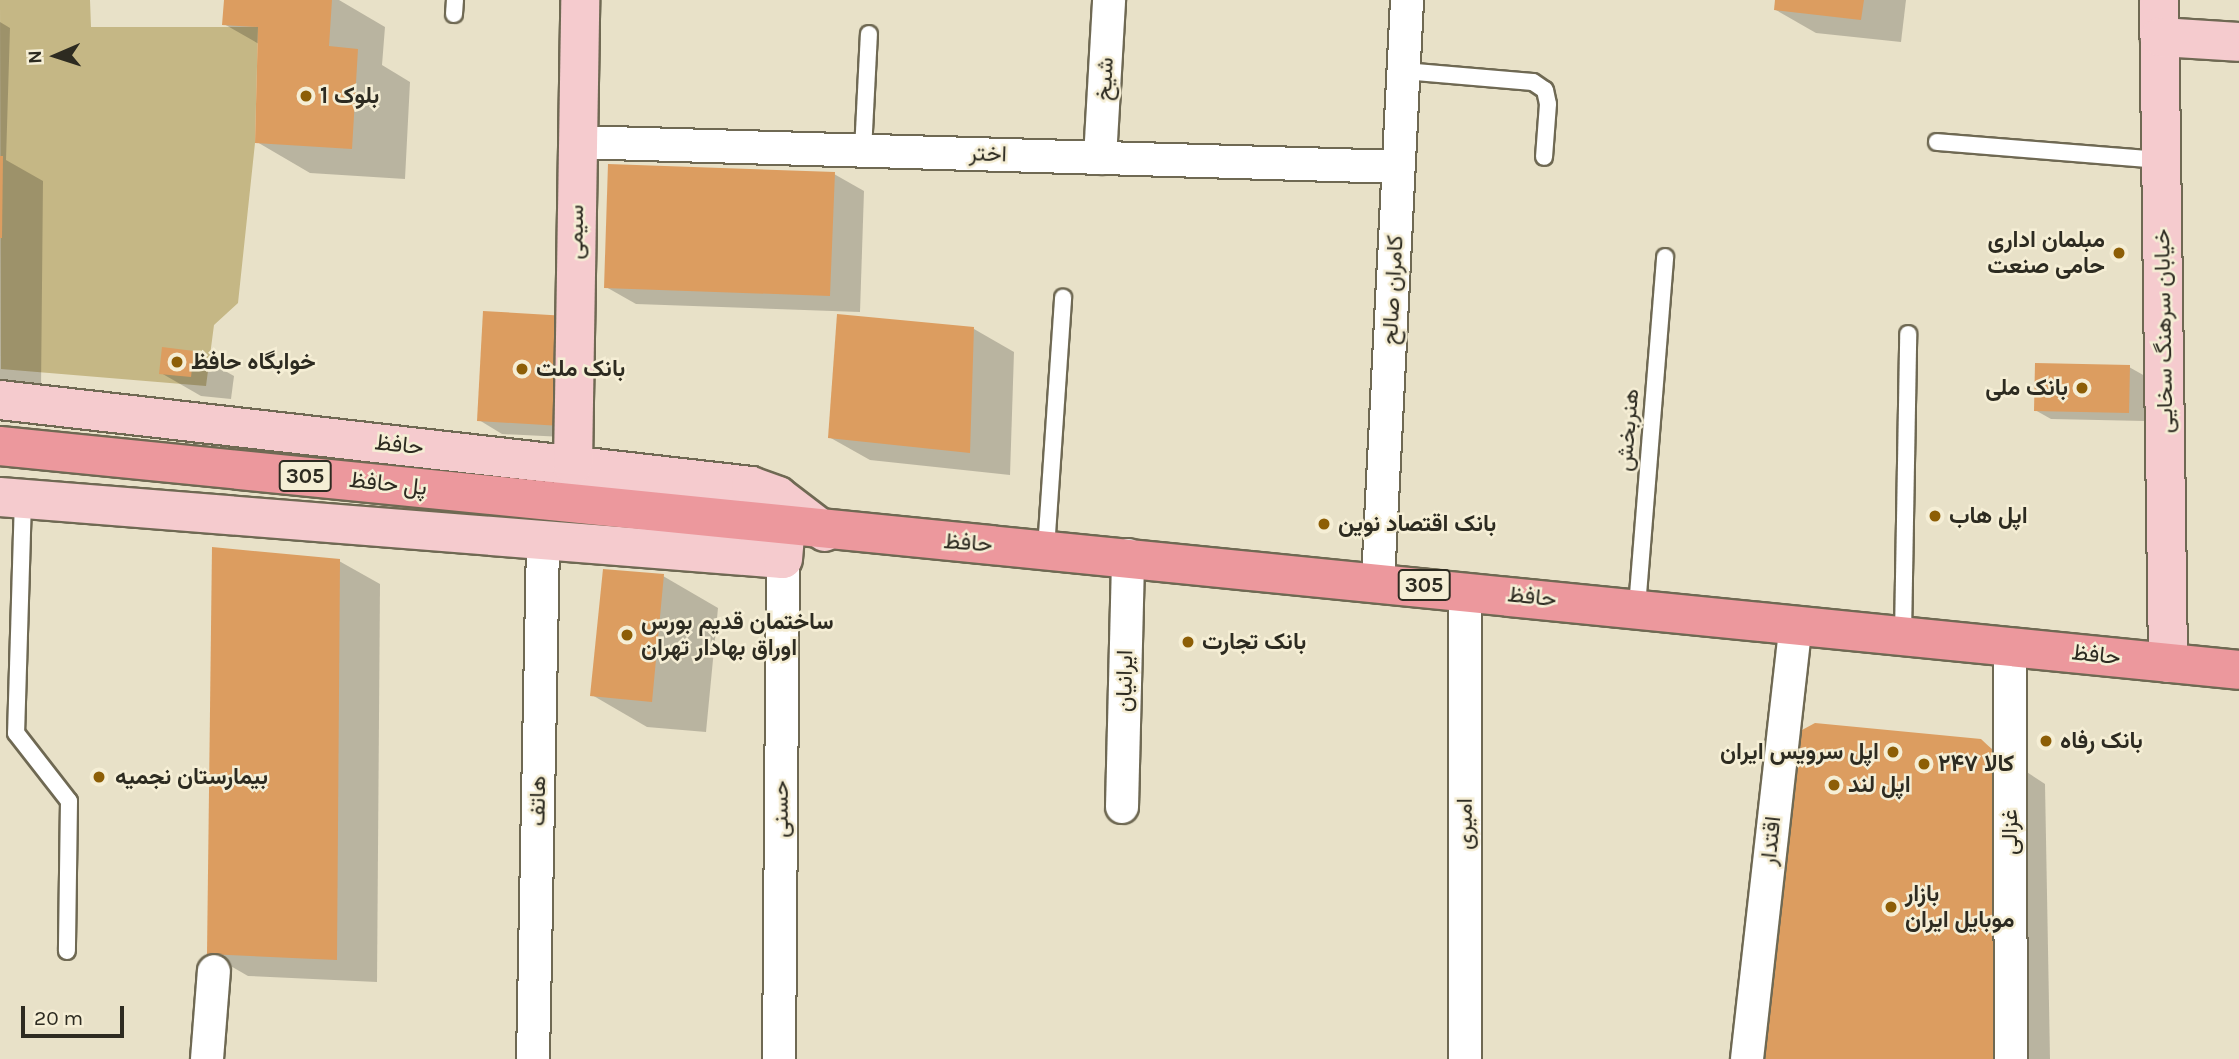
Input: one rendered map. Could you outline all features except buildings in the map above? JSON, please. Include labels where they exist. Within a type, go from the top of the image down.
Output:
[{"type":"main road","name":"سیمی","points":[[572,465],[579,0]]},
{"type":"main road","name":"خیابان سرهنگ سخایی","points":[[2159,0],[2168,663]]},
{"type":"main road","points":[[2160,37],[2239,42]]},
{"type":"main road","name":"حافظ","points":[[0,400],[751,486],[778,496],[825,532]]},
{"type":"main road","name":"پل حافظ","points":[[0,446],[609,506]]},
{"type":"main road","name":"حافظ","points":[[12,498],[543,543],[784,543],[825,532],[1128,555],[2239,670]]},
{"type":"main road","name":"حافظ","points":[[609,506],[784,543]]},
{"type":"street","name":"شیخ","points":[[1100,158],[1109,0]]},
{"type":"street","name":"کامران صالح","points":[[1378,580],[1407,0]]},
{"type":"street","name":"اختر","points":[[578,142],[1399,167]]},
{"type":"street","name":"هاتف","points":[[533,1059],[543,543]]},
{"type":"street","name":"حسنی","points":[[779,1059],[784,543]]},
{"type":"street","name":"ایرانیان","points":[[1122,807],[1128,555]]},
{"type":"street","name":"امیری","points":[[1465,590],[1465,1059]]},
{"type":"street","name":"اقتدار","points":[[1747,1059],[1796,624]]},
{"type":"street","name":"غزالی","points":[[2010,646],[2011,1059]]},
{"type":"street","points":[[207,1059],[214,971]]},
{"type":"lane","points":[[863,151],[869,34]]},
{"type":"lane","points":[[1404,71],[1533,82],[1545,90],[1548,104],[1544,157]]},
{"type":"lane","points":[[1937,142],[2161,160]]},
{"type":"lane","name":"هنربخش","points":[[1637,607],[1665,257]]},
{"type":"lane","points":[[1046,549],[1063,298]]},
{"type":"lane","points":[[1903,635],[1908,334]]},
{"type":"lane","points":[[12,498],[16,733],[69,801],[67,951]]},
{"type":"shaded area","points":[[0,0],[90,0],[91,27],[258,27],[255,143],[238,303],[214,325],[206,386],[1,369]]},
{"type":"place","name":"بلوک 1","points":[[306,96]]},
{"type":"place","name":"مبلمان اداری حامی صنعت","points":[[2119,253]]},
{"type":"place","name":"خوابگاه حافظ","points":[[177,362]]},
{"type":"place","name":"بانک ملت","points":[[522,369]]},
{"type":"place","name":"بانک ملی","points":[[2082,388]]},
{"type":"place","name":"اپل هاب","points":[[1935,516]]},
{"type":"place","name":"بانک اقتصاد نوین","points":[[1324,524]]},
{"type":"place","name":"ساختمان قدیم بورس اوراق بهادار تهران","points":[[627,635]]},
{"type":"place","name":"بانک تجارت","points":[[1188,642]]},
{"type":"place","name":"بانک رفاه","points":[[2046,741]]},
{"type":"place","name":"اپل سرویس ایران","points":[[1893,752]]},
{"type":"place","name":"کالا ۲۴۷","points":[[1924,764]]},
{"type":"place","name":"بیمارستان نجمیه","points":[[99,777]]},
{"type":"place","name":"اپل لند","points":[[1834,785]]},
{"type":"place","name":"بازار موبایل ایران","points":[[1891,907]]}]
